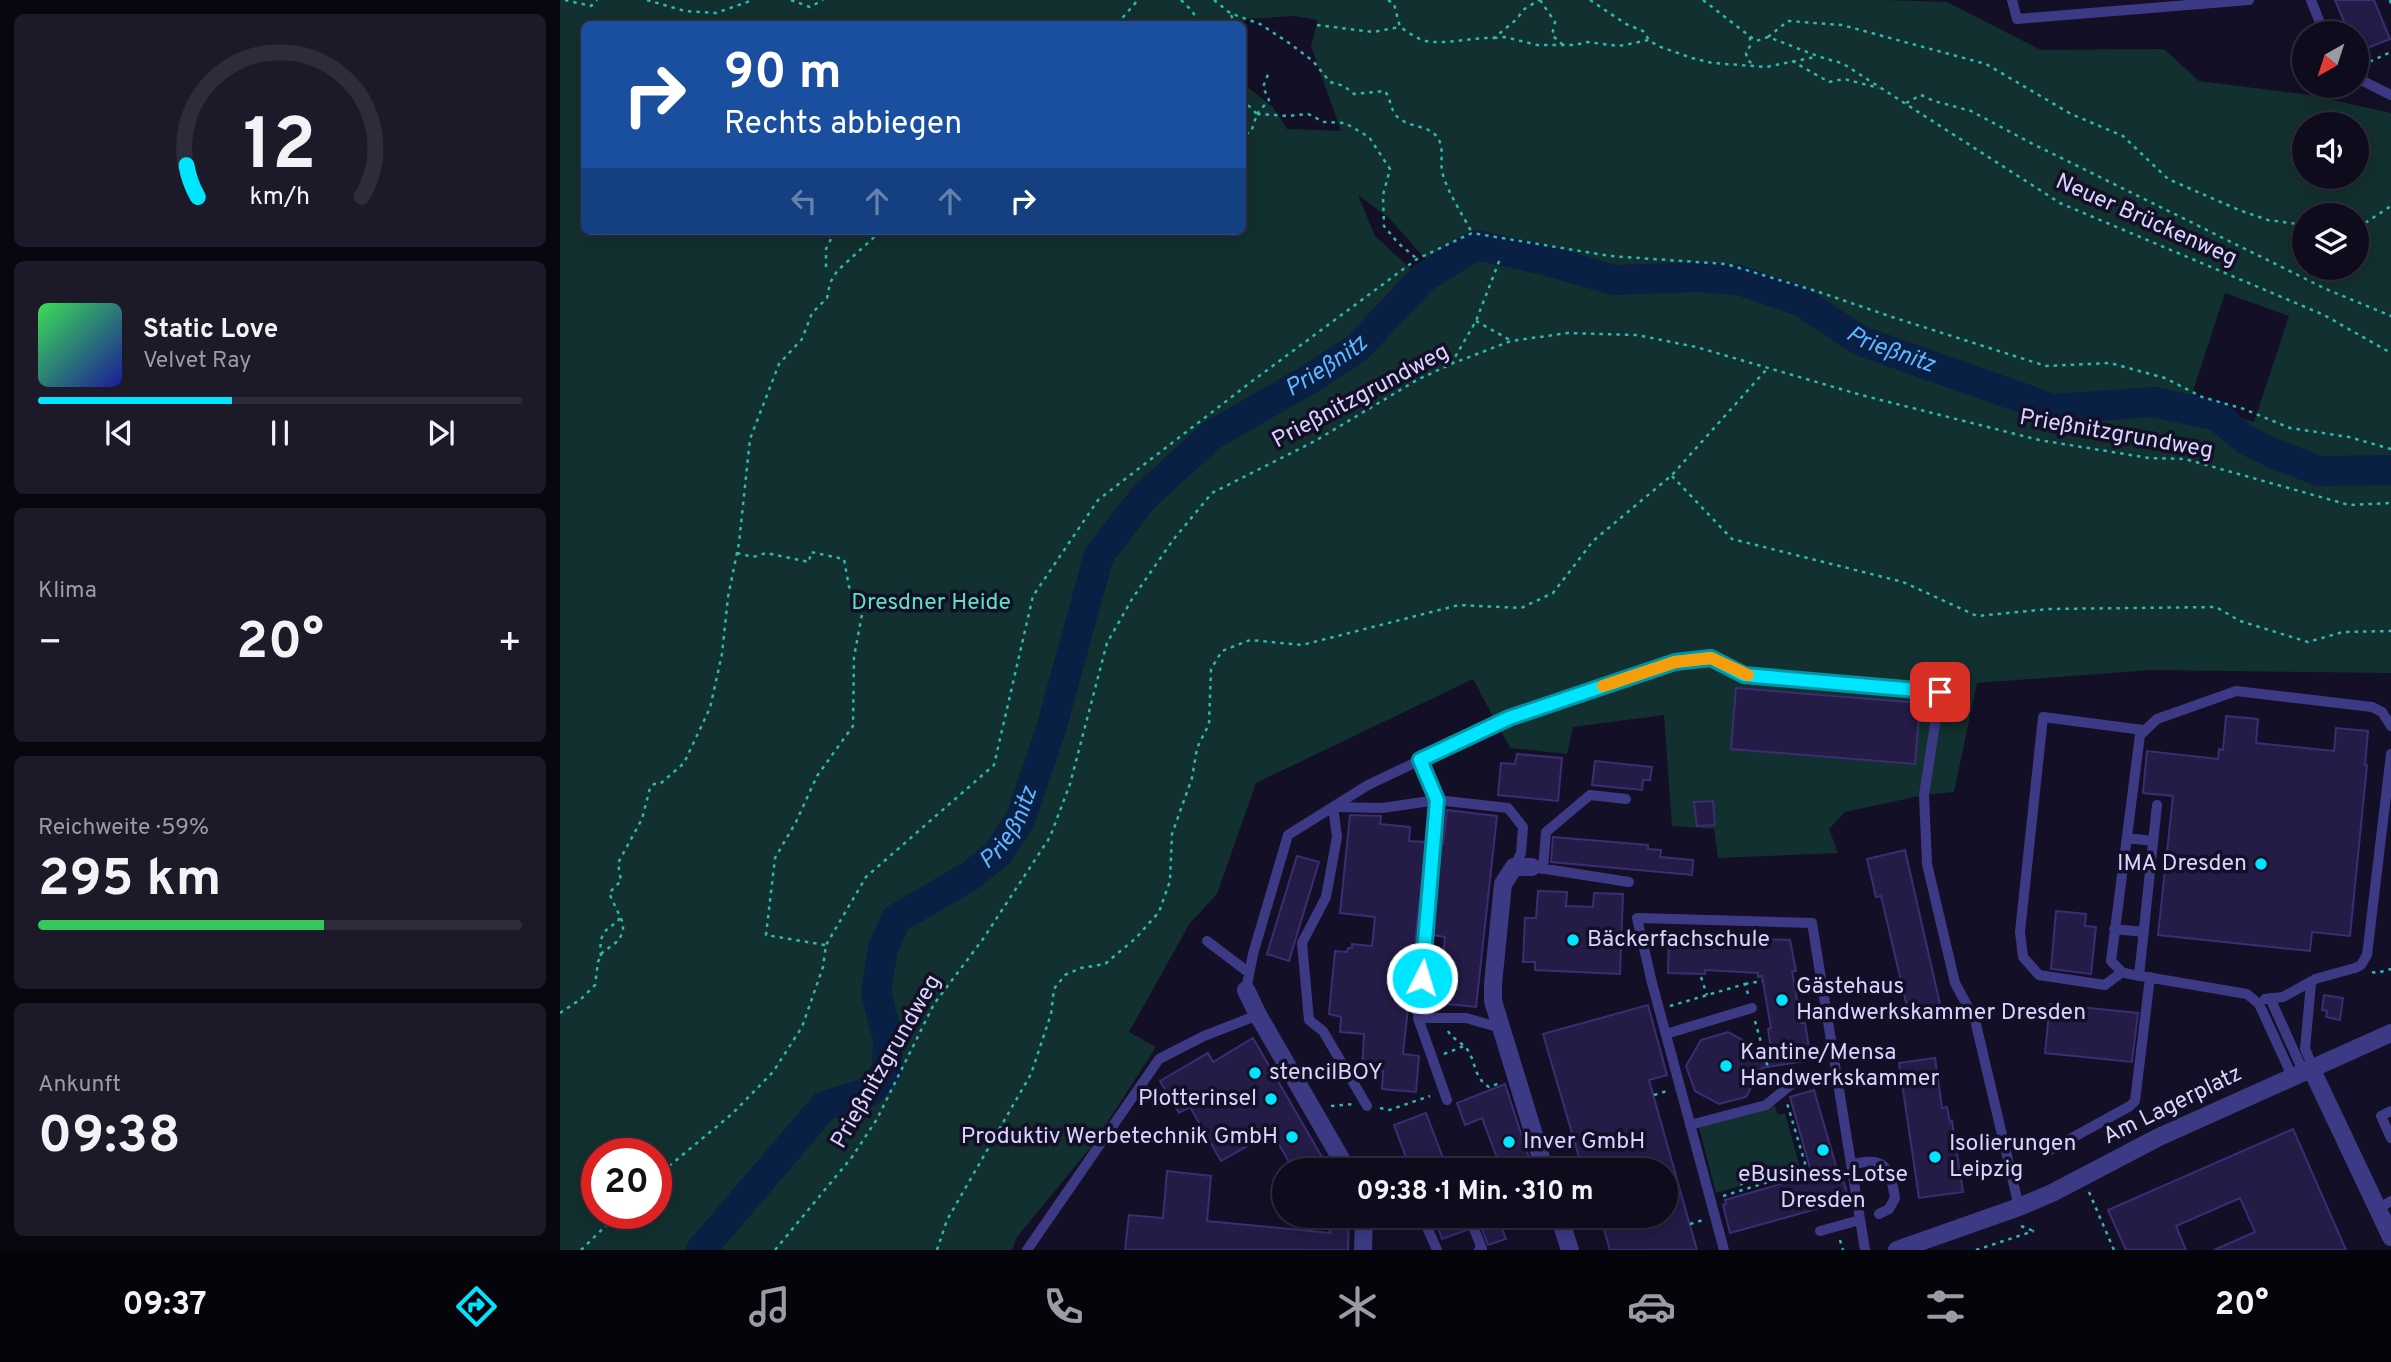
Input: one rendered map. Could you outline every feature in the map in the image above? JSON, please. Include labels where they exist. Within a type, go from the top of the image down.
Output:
[{"type":"street","points":[[1530,867],[1503,884],[1493,1001],[1541,1158]]},
{"type":"street","points":[[1247,981],[1258,1015],[1340,1158]]},
{"type":"street","name":"Am Lagerplatz","points":[[1897,1250],[2019,1207],[2083,1178],[2159,1138],[2391,1033]]},
{"type":"street","points":[[2305,1070],[2384,1205],[2391,1237]]},
{"type":"street","points":[[1363,1250],[1364,1228]]},
{"type":"street","points":[[1563,1228],[1570,1250]]},
{"type":"lane","points":[[2012,0],[2017,19],[2175,3],[2249,0]]},
{"type":"lane","points":[[2311,0],[2319,21]]},
{"type":"lane","points":[[2370,84],[2391,95]]},
{"type":"lane","points":[[1207,941],[1247,981],[1288,835],[1368,785],[1509,718],[1675,662],[1711,658],[1744,675],[1940,692],[1924,795],[1927,864],[1955,983],[1976,1020],[2019,1207]]},
{"type":"lane","points":[[2305,1070],[2254,999],[2241,992],[2122,972],[2111,961],[2140,735],[2157,719],[2236,691],[2372,708],[2382,712],[2391,726]]},
{"type":"lane","points":[[2122,972],[2105,985],[2039,975],[2023,957],[2020,932],[2043,717],[2143,730]]},
{"type":"lane","points":[[2254,999],[2283,997],[2313,980],[2361,965],[2367,955],[2391,754]]},
{"type":"lane","points":[[1420,760],[1437,800],[1418,1018],[1447,1100]]},
{"type":"lane","points":[[1530,867],[1546,832],[1590,795],[1626,799]]},
{"type":"lane","points":[[1333,807],[1382,808],[1437,800],[1508,808],[1523,827],[1521,853],[1530,867],[1629,882]]},
{"type":"lane","points":[[2050,1150],[2135,1101],[2145,977],[2144,932],[2157,804]]},
{"type":"lane","points":[[1333,807],[1337,837],[1326,897],[1301,943],[1304,982],[1309,1020],[1323,1031],[1367,1106]]},
{"type":"lane","points":[[2126,838],[2153,841]]},
{"type":"lane","points":[[1724,1250],[1637,918],[1812,923],[1865,1250]]},
{"type":"lane","points":[[2114,929],[2144,932]]},
{"type":"lane","points":[[2305,1070],[2310,987],[2313,980]]},
{"type":"lane","points":[[2270,998],[2305,1070]]},
{"type":"lane","points":[[1666,1034],[1752,1008]]},
{"type":"lane","points":[[1027,1250],[1159,1059],[1204,1036],[1258,1015]]},
{"type":"lane","points":[[1418,1018],[1466,1018],[1502,1028]]},
{"type":"lane","points":[[1690,1125],[1766,1105],[1793,1083],[1824,1077]]},
{"type":"lane","points":[[2391,1111],[2381,1116],[2391,1138]]},
{"type":"lane","points":[[1851,1166],[1867,1161],[1882,1163],[1891,1172],[1895,1198],[1889,1209],[1879,1214]]},
{"type":"lane","points":[[1820,1231],[1860,1220]]},
{"type":"lane","points":[[1427,1228],[1437,1250]]},
{"type":"lane","points":[[1474,1228],[1482,1249],[1479,1250]]},
{"type":"path","points":[[565,0],[591,6],[597,0]]},
{"type":"path","points":[[647,0],[685,11],[716,13],[752,0]]},
{"type":"path","points":[[791,0],[810,7],[823,0]]},
{"type":"path","points":[[1120,21],[1138,0]]},
{"type":"path","points":[[1181,0],[1198,21]]},
{"type":"path","points":[[1214,0],[1230,13],[1260,24],[1289,43],[1313,61],[1330,82],[1344,86],[1354,94],[1385,91],[1390,98],[1392,111],[1401,120],[1424,127],[1437,136],[1442,148],[1442,174],[1472,233]]},
{"type":"path","points":[[1388,0],[1394,4],[1400,27]]},
{"type":"path","points":[[1590,0],[1626,24],[1643,31],[1650,40],[1667,51],[1692,58],[1712,63],[1766,67],[1815,57]]},
{"type":"path","points":[[1703,0],[1750,37],[1750,46],[1746,53],[1747,59],[1753,65]]},
{"type":"path","points":[[1494,38],[1517,19],[1523,10],[1537,1],[1555,22],[1552,36],[1563,45]]},
{"type":"path","points":[[1230,13],[1234,21]]},
{"type":"path","points":[[1768,37],[1788,21],[1842,25],[1986,64],[2071,114],[2123,136],[2168,179],[2239,210],[2268,220],[2292,223]]},
{"type":"path","points":[[1317,25],[1373,32],[1400,27],[1424,41],[1452,42],[1475,37],[1505,37],[1537,45],[1587,42],[1619,46],[1650,40]]},
{"type":"path","name":"Neuer Brückenweg","points":[[1750,37],[1756,41],[1768,37],[1789,46],[1798,46],[1815,57],[1842,63],[2060,203],[2324,316],[2391,354]]},
{"type":"path","points":[[2370,61],[2391,52]]},
{"type":"path","points":[[1792,61],[1829,82],[1843,79],[1883,89]]},
{"type":"path","points":[[1246,133],[1251,131],[1257,114],[1269,100],[1263,87],[1269,72]]},
{"type":"path","points":[[1906,103],[1921,95],[1934,102],[1971,111],[2326,289],[2391,316]]},
{"type":"path","points":[[1246,103],[1257,114],[1308,114],[1324,121],[1345,123],[1369,138],[1390,169],[1383,195],[1384,226],[1398,243],[1417,259]]},
{"type":"path","points":[[2369,220],[2391,206]]},
{"type":"path","points":[[672,1164],[733,1113],[774,1072],[802,1027],[823,967],[826,945],[866,877],[994,765],[1033,596],[1098,500],[1417,259],[1472,233],[1610,256],[1726,264],[1816,290],[1951,337],[2046,366],[2110,363],[2165,378],[2202,397],[2244,409],[2290,428],[2349,437],[2391,449]]},
{"type":"path","points":[[826,267],[826,249],[832,235]]},
{"type":"path","points":[[560,1013],[581,999],[595,985],[598,961],[619,940],[623,931],[620,916],[609,894],[621,881],[618,863],[642,819],[650,788],[654,784],[660,784],[684,763],[710,708],[722,654],[750,439],[779,364],[802,340],[812,313],[827,298],[830,283],[837,271],[877,235]]},
{"type":"path","points":[[1451,364],[1476,321],[1500,259]]},
{"type":"path","points":[[1476,321],[1511,341]]},
{"type":"path","name":"Prießnitzgrundweg","points":[[775,1250],[852,1157],[877,1119],[934,1004],[983,939],[1050,838],[1070,784],[1107,643],[1132,599],[1173,540],[1212,493],[1315,440],[1417,380],[1451,364],[1511,341],[1568,333],[1637,335],[1696,347],[1767,369],[2039,440],[2122,454],[2185,459],[2349,505],[2391,503]]},
{"type":"path","points":[[937,1250],[947,1220],[1031,1074],[1051,1014],[1054,989],[1065,975],[1081,968],[1105,964],[1136,938],[1159,912],[1170,881],[1172,834],[1192,778],[1197,748],[1209,724],[1211,669],[1222,651],[1250,640],[1302,645],[1458,605],[1521,608],[1553,593],[1593,541],[1672,475],[1767,369]]},
{"type":"path","points":[[1672,475],[1732,539],[1903,582],[1977,616],[2049,609],[2216,607],[2240,621],[2308,642],[2343,632],[2391,631]]},
{"type":"path","points":[[737,553],[753,557],[766,553],[809,562],[811,552],[844,559],[849,587],[863,609],[854,657],[853,726],[817,776],[796,822],[775,858],[766,934],[826,945]]},
{"type":"path","points":[[601,956],[601,937],[608,927],[618,922],[620,916]]},
{"type":"path","points":[[1701,977],[1707,995]]},
{"type":"path","points":[[1659,1009],[1762,981]]},
{"type":"path","points":[[1710,1200],[1807,1170],[1784,1091],[1775,1090],[1745,985]]},
{"type":"path","points":[[1442,1018],[1450,1036],[1468,1050],[1481,1083],[1489,1087],[1517,1077]]},
{"type":"path","points":[[1431,1059],[1464,1046]]},
{"type":"path","points":[[1790,1168],[1792,1175]]},
{"type":"path","points":[[2083,1178],[2114,1250]]},
{"type":"path","points":[[1741,1182],[1743,1190]]},
{"type":"path","points":[[582,1250],[603,1229]]},
{"type":"path","points":[[1976,1250],[2034,1231]]},
{"type":"path","points":[[1994,1245],[1997,1250]]},
{"type":"green space","name":"Dresdner Heide","points":[[560,0],[1947,2],[2041,50],[2164,49],[2199,81],[2292,93],[2292,98],[2324,98],[2391,113],[2391,673],[2151,670],[1977,683],[1954,792],[1924,795],[1845,812],[1829,829],[1838,853],[1718,858],[1714,829],[1672,826],[1664,715],[1573,727],[1567,754],[1510,748],[1473,679],[1256,783],[1217,894],[1190,923],[1129,1032],[1156,1047],[1092,1146],[1017,1237],[1012,1250],[560,1250]],"holes":[[[1358,195],[1390,219],[1428,262],[1412,270],[1375,236]],[[2225,293],[2289,316],[2254,422],[2190,400]]]},
{"type":"green space","points":[[1775,1106],[1778,1115],[1785,1113],[1800,1168],[1716,1193],[1699,1128]]},
{"type":"building","points":[[2335,0],[2374,0],[2390,39],[2370,47],[2370,21],[2344,21]]},
{"type":"building","points":[[1736,688],[1920,703],[1915,764],[1731,749]]},
{"type":"building","name":"IMA Dresden","points":[[2226,716],[2258,719],[2256,743],[2334,751],[2336,728],[2368,731],[2350,936],[2312,932],[2310,951],[2158,935],[2173,796],[2143,793],[2147,751],[2218,759],[2219,749],[2223,750]]},
{"type":"building","points":[[1517,754],[1562,758],[1558,801],[1498,795],[1501,763],[1515,764]]},
{"type":"building","points":[[1595,761],[1652,767],[1650,780],[1643,780],[1642,790],[1592,785]]},
{"type":"building","points":[[1713,801],[1715,825],[1697,826],[1694,802]]},
{"type":"building","points":[[1447,810],[1497,816],[1476,1007],[1438,1003],[1445,937],[1433,935],[1441,844]]},
{"type":"building","points":[[1350,815],[1381,816],[1380,824],[1410,827],[1409,841],[1426,842],[1403,1054],[1419,1056],[1416,1092],[1382,1089],[1383,1071],[1362,1069],[1364,1034],[1340,1032],[1341,1017],[1329,1014],[1335,951],[1347,952],[1348,948],[1352,948],[1352,944],[1372,946],[1375,917],[1340,913]]},
{"type":"building","points":[[1553,837],[1648,845],[1648,849],[1661,850],[1660,857],[1693,860],[1692,875],[1551,862]]},
{"type":"building","points":[[1905,850],[1940,1004],[1908,1011],[1881,896],[1876,897],[1867,859]]},
{"type":"building","points":[[1297,856],[1319,862],[1289,961],[1267,954]]},
{"type":"building","name":"Bäckerfachschule","points":[[1538,891],[1567,892],[1566,906],[1593,907],[1594,893],[1623,894],[1620,974],[1535,970],[1535,962],[1523,962],[1525,918],[1536,918]]},
{"type":"building","points":[[2056,911],[2086,914],[2085,926],[2096,927],[2091,974],[2051,969]]},
{"type":"building","name":"Gästehaus Handwerkskammer Dresden","points":[[1669,936],[1706,936],[1706,940],[1759,942],[1759,939],[1790,940],[1801,1023],[1805,1023],[1811,1060],[1762,1068],[1746,1097],[1719,1104],[1695,1091],[1686,1066],[1701,1040],[1728,1032],[1772,1056],[1768,1029],[1771,1028],[1762,976],[1758,977],[1758,973],[1705,970],[1705,974],[1668,973]]},
{"type":"building","points":[[2324,995],[2343,998],[2340,1020],[2326,1017],[2327,1011],[2322,1010]]},
{"type":"building","points":[[2050,1004],[2138,1013],[2132,1062],[2045,1053]]},
{"type":"building","points":[[1648,1005],[1667,1075],[1649,1080],[1671,1158],[1579,1158],[1543,1034]]},
{"type":"building","points":[[1253,1038],[1322,1158],[1287,1158],[1272,1132],[1221,1161],[1190,1107],[1179,1113],[1160,1081],[1208,1053],[1213,1062]]},
{"type":"building","name":"Isolierungen Leipzig","points":[[1935,1058],[1942,1108],[1947,1107],[1950,1122],[1952,1121],[1963,1192],[1919,1198],[1899,1063]]},
{"type":"building","name":"Inver GmbH","points":[[1505,1084],[1529,1158],[1497,1158],[1482,1118],[1465,1125],[1457,1103]]},
{"type":"building","points":[[1814,1090],[1841,1183],[1844,1182],[1849,1200],[1730,1233],[1723,1205],[1726,1204],[1725,1200],[1812,1175],[1790,1097]]},
{"type":"building","points":[[1426,1113],[1443,1158],[1406,1158],[1394,1125]]},
{"type":"building","points":[[2293,1129],[2346,1250],[2214,1250],[2255,1232],[2240,1198],[2176,1226],[2186,1250],[2126,1250],[2108,1210]]},
{"type":"building","points":[[1167,1171],[1211,1176],[1207,1221],[1331,1233],[1328,1228],[1349,1228],[1348,1250],[1125,1250],[1129,1215],[1163,1218]]},
{"type":"building","points":[[1678,1183],[1697,1250],[1610,1250],[1604,1228],[1678,1228]]},
{"type":"building","points":[[1438,1228],[1467,1230],[1442,1239]]},
{"type":"building","points":[[1482,1228],[1502,1228],[1506,1239],[1488,1245]]},
{"type":"waterway","name":"Prießnitz","points":[[701,1250],[824,1106],[869,1092],[887,1070],[888,1039],[876,992],[883,948],[896,919],[970,876],[998,853],[1020,820],[1051,729],[1099,555],[1145,496],[1212,435],[1308,380],[1357,348],[1423,278],[1476,245],[1541,259],[1614,280],[1696,277],[1739,280],[1800,301],[1861,341],[2053,409],[2154,402],[2217,416],[2246,440],[2319,471],[2391,470]]},
{"type":"slow traffic","points":[[1603,686],[1675,662],[1711,658],[1748,675]]},
{"type":"place","name":"IMA Dresden","points":[[2261,864]]},
{"type":"place","name":"Bäckerfachschule","points":[[1573,940]]},
{"type":"place","name":"Gästehaus Handwerkskammer Dresden","points":[[1782,1000]]},
{"type":"place","name":"Kantine/Mensa Handwerkskammer","points":[[1726,1066]]},
{"type":"place","name":"stencilBOY","points":[[1255,1073]]},
{"type":"place","name":"Plotterinsel","points":[[1271,1099]]},
{"type":"place","name":"Produktiv Werbetechnik GmbH","points":[[1292,1137]]},
{"type":"place","name":"Inver GmbH","points":[[1509,1142]]},
{"type":"place","name":"eBusiness-Lotse Dresden","points":[[1823,1150]]},
{"type":"place","name":"Isolierungen Leipzig","points":[[1935,1157]]},
{"type":"route","points":[[1422,978],[1437,800],[1420,760],[1509,718],[1675,662],[1711,658],[1744,675],[1940,692]]}]
